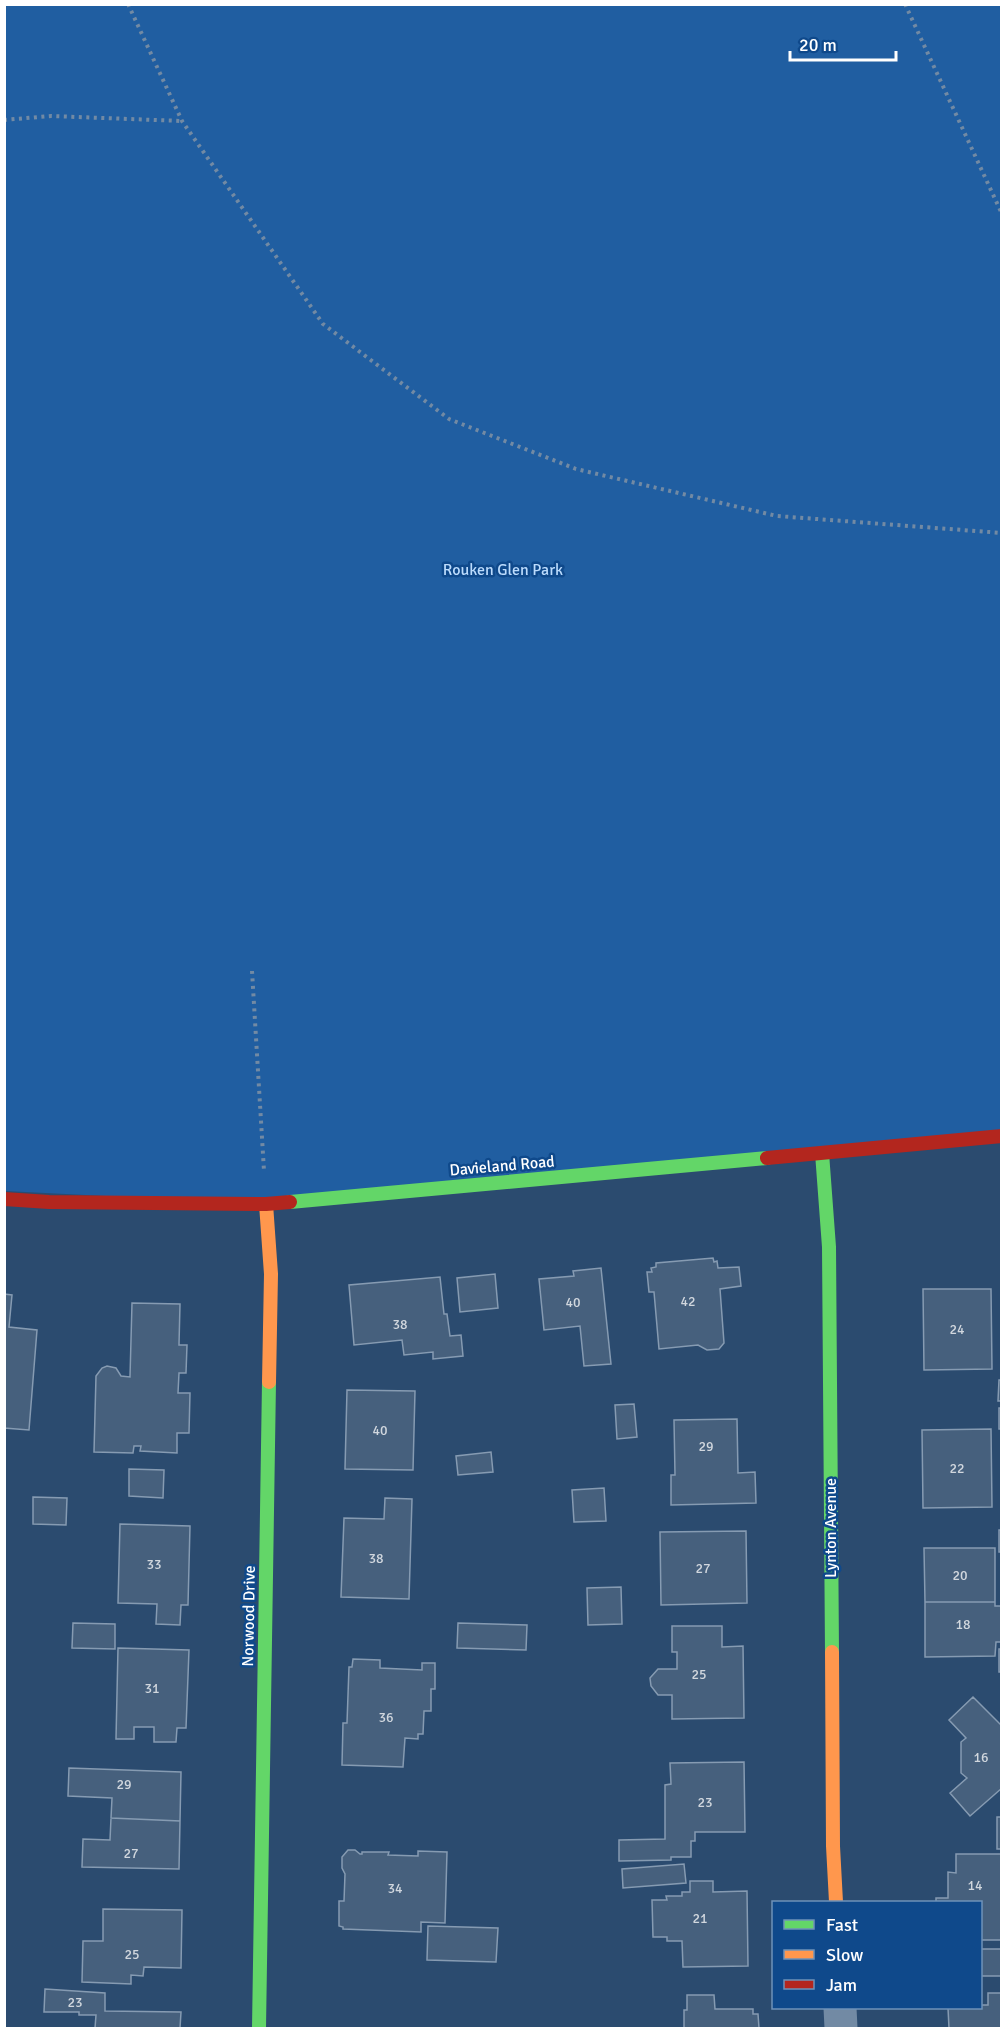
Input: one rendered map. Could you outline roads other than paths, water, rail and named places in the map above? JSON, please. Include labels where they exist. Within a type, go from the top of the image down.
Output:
[{"type":"street","name":"Davieland Road","points":[[4,1199],[49,1202],[266,1204],[1002,1136]]},
{"type":"street","name":"Lynton Avenue","points":[[822,1153],[829,1247],[833,1846],[836,1901]]},
{"type":"street","name":"Norwood Drive","points":[[260,2028],[271,1274],[266,1204]]},
{"type":"street","points":[[840,2009],[841,2028]]},
{"type":"park label","name":"Rouken Glen Park","points":[[503,570]]}]
